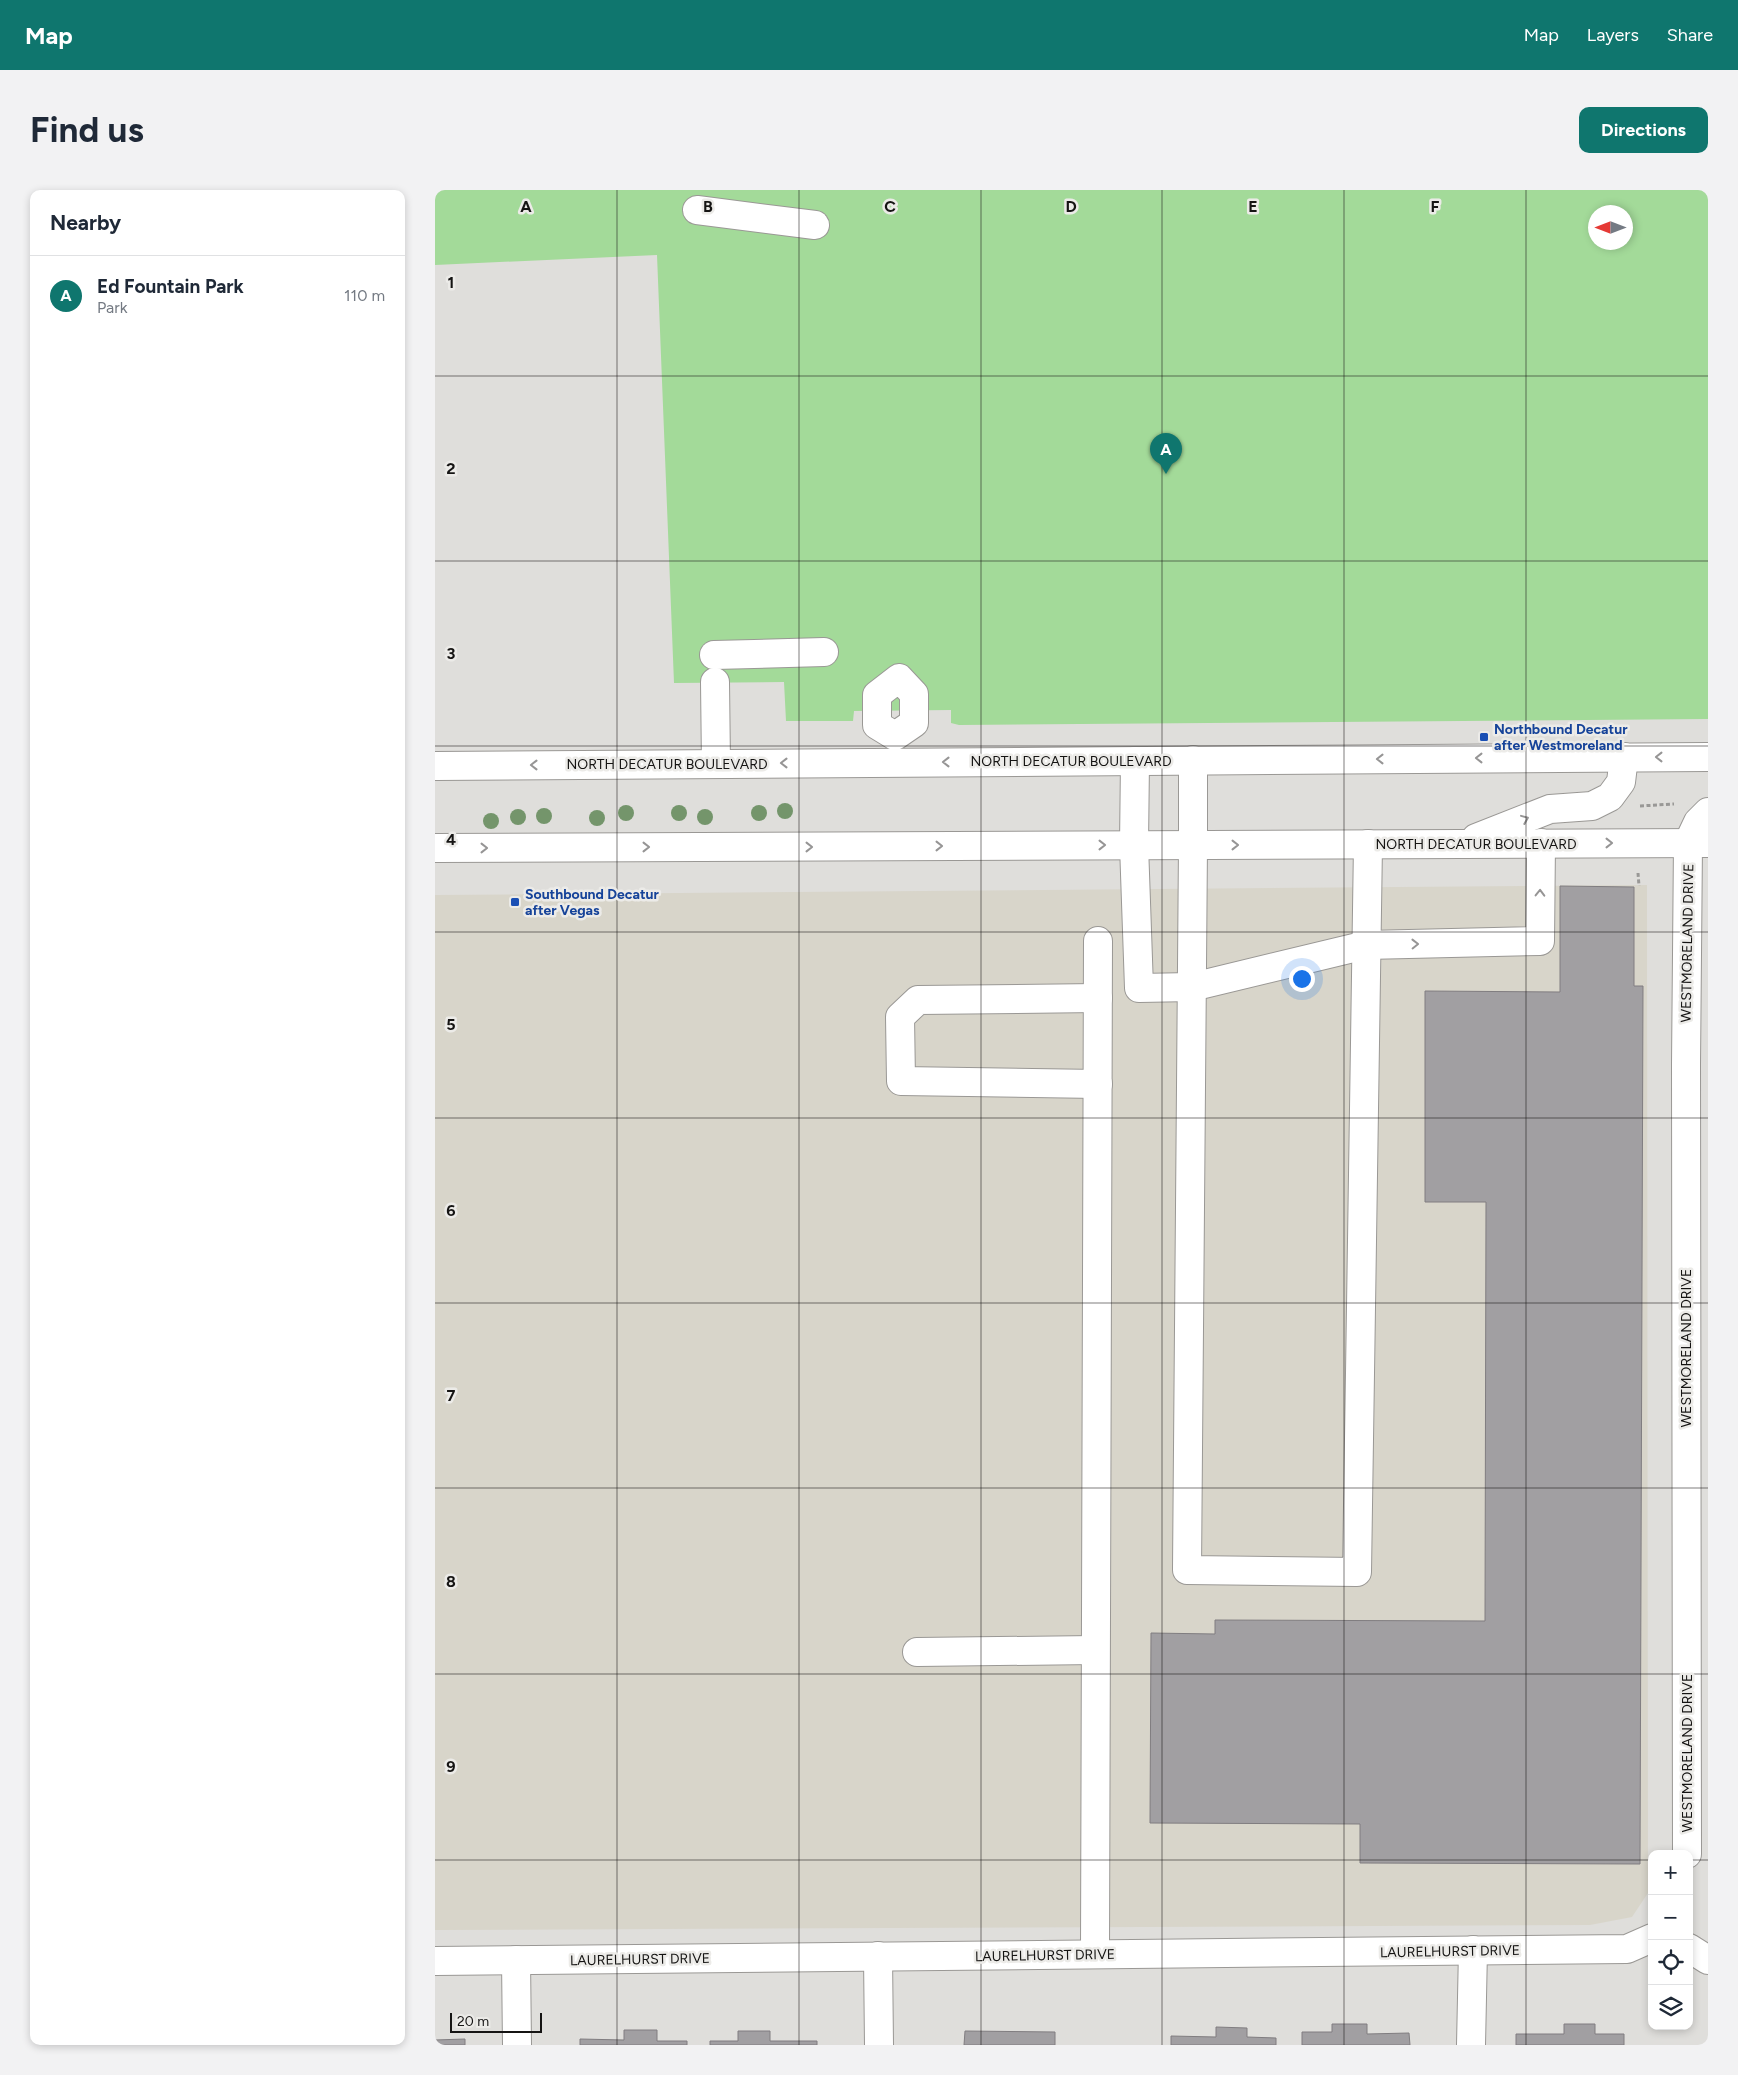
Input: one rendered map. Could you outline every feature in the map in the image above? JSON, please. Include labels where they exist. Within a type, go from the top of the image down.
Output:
[{"type":"main road","points":[[697,210],[815,225]]},
{"type":"main road","points":[[714,655],[824,652]]},
{"type":"main road","points":[[715,682],[716,764]]},
{"type":"main road","name":"NORTH DECATUR BOULEVARD","points":[[435,766],[716,764],[895,749],[1135,761],[1708,757]]},
{"type":"main road","points":[[1463,844],[1550,809],[1593,806],[1610,797],[1621,782],[1624,757]]},
{"type":"main road","points":[[1193,760],[1187,1570],[1357,1572],[1368,844]]},
{"type":"main road","points":[[1135,761],[1134,845],[1139,988],[1192,987],[1366,945],[1540,941],[1541,843]]},
{"type":"main road","points":[[1698,843],[1698,822],[1708,812]]},
{"type":"main road","name":"NORTH DECATUR BOULEVARD","points":[[435,848],[1698,843]]},
{"type":"main road","name":"WESTMORELAND DRIVE","points":[[1687,1850],[1698,843]]},
{"type":"main road","points":[[1095,1954],[1098,941]]},
{"type":"main road","points":[[1098,998],[918,1000],[900,1016],[901,1081],[1098,1084]]},
{"type":"main road","points":[[917,1652],[1095,1650]]},
{"type":"main road","name":"LAURELHURST DRIVE","points":[[435,1961],[1627,1949],[1648,1940]]},
{"type":"main road","points":[[1471,2045],[1473,1950]]},
{"type":"main road","points":[[1693,1951],[1708,1960]]},
{"type":"main road","points":[[879,1956],[879,2045]]},
{"type":"main road","points":[[516,1960],[517,2045]]},
{"type":"path","points":[[1638,809],[1645,804],[1677,803],[1679,798]]},
{"type":"shaded area","points":[[1647,885],[1648,1893],[1632,1917],[1590,1925],[435,1930],[435,895]]},
{"type":"green space","points":[[435,190],[1708,190],[1708,719],[959,725],[951,723],[951,710],[854,711],[853,721],[786,721],[784,682],[674,683],[657,255],[435,265]]},
{"type":"building","points":[[1560,886],[1634,887],[1634,986],[1643,986],[1640,1864],[1360,1863],[1360,1824],[1150,1823],[1151,1633],[1215,1634],[1215,1620],[1485,1621],[1486,1202],[1425,1202],[1425,991],[1560,992]]},
{"type":"building","points":[[1332,2024],[1367,2024],[1367,2034],[1409,2033],[1410,2045],[1302,2045],[1302,2032],[1332,2032]]},
{"type":"building","points":[[1564,2024],[1595,2024],[1595,2034],[1624,2034],[1624,2045],[1516,2045],[1516,2034],[1564,2034]]},
{"type":"building","points":[[1216,2027],[1247,2028],[1247,2037],[1276,2038],[1276,2045],[1171,2045],[1171,2036],[1216,2037]]},
{"type":"building","points":[[624,2030],[657,2030],[657,2041],[687,2041],[687,2045],[580,2045],[580,2039],[624,2040]]},
{"type":"building","points":[[738,2031],[770,2031],[770,2041],[817,2041],[817,2045],[710,2045],[710,2041],[738,2041]]},
{"type":"building","points":[[965,2031],[1055,2032],[1055,2045],[964,2045]]},
{"type":"building","points":[[465,2039],[465,2045],[435,2045],[435,2040]]},
{"type":"place","name":"Ed Fountain Park","points":[[1166,474]]},
{"type":"place","name":"Northbound Decatur after Westmoreland","points":[[1484,737]]},
{"type":"place","name":"Southbound Decatur after Vegas","points":[[515,902]]}]
